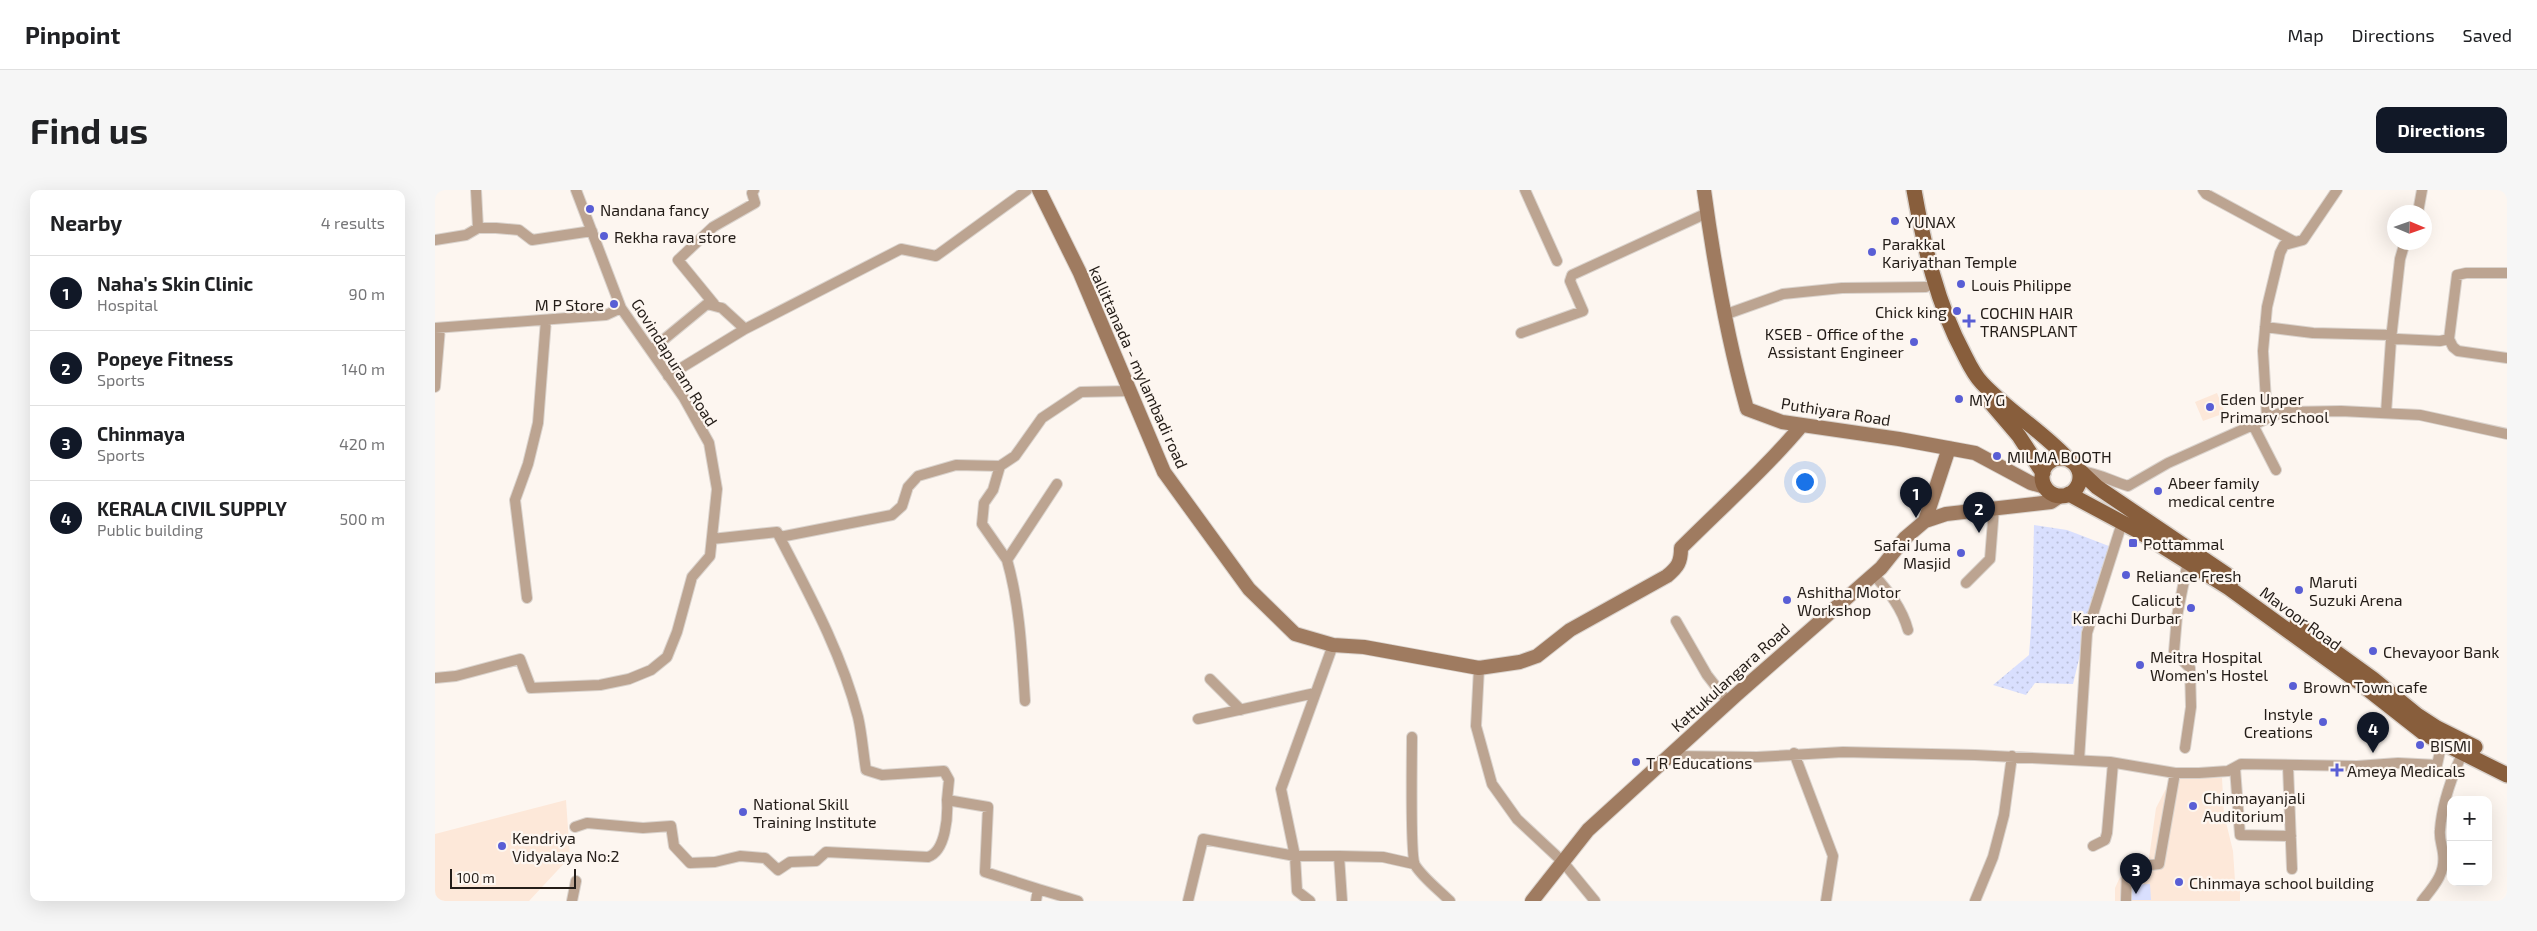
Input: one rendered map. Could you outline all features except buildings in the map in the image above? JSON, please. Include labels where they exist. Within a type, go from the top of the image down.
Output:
[{"type":"main road","name":"Mavoor Road","points":[[1905,190],[1926,287],[1950,347],[1968,379],[2015,430],[2053,494],[2065,495],[2123,523],[2188,561],[2277,621],[2425,734],[2507,775]]},
{"type":"main road","name":"Mavoor Road","points":[[1914,190],[1927,252],[1943,306],[1972,369],[1982,383],[1999,400],[2068,459],[2097,487],[2320,640],[2417,715],[2437,728],[2507,763]]},
{"type":"main road","points":[[2044,480],[2051,461],[2059,458],[2068,459]]},
{"type":"main road","points":[[2065,495],[2079,484],[2079,470]]},
{"type":"street","points":[[476,190],[478,228]]},
{"type":"street","name":"Govindapuram Road","points":[[435,678],[456,676],[520,659],[531,688],[600,685],[629,679],[651,670],[667,657],[677,632],[692,577],[710,556],[717,489],[709,443],[669,376],[621,308],[576,190]]},
{"type":"street","points":[[745,328],[714,304],[678,260],[713,228],[755,204],[752,193],[755,190]]},
{"type":"street","points":[[669,376],[745,328],[901,249],[936,256],[1027,190]]},
{"type":"street","name":"kallittanada - mylambadi road","points":[[1039,190],[1080,274],[1163,472],[1249,589],[1295,634],[1333,646],[1364,647],[1479,668],[1520,662],[1537,656],[1569,630],[1667,576],[1677,568],[1681,560],[1681,548],[1725,503],[1769,464],[1803,425]]},
{"type":"street","points":[[1525,190],[1557,261]]},
{"type":"street","name":"Puthiyara Road","points":[[1703,190],[1724,315],[1734,363],[1747,409],[1782,422],[1975,453],[2031,483],[2044,480]]},
{"type":"street","points":[[2203,190],[2206,194],[2295,242]]},
{"type":"street","points":[[2267,418],[2263,351],[2267,307],[2280,253],[2284,245],[2303,240],[2337,190]]},
{"type":"street","points":[[2419,205],[2422,190]]},
{"type":"street","points":[[1521,332],[1583,311],[1570,281],[1571,274],[1707,213]]},
{"type":"street","points":[[435,240],[465,235],[478,228],[519,230],[532,240],[592,232]]},
{"type":"street","points":[[2386,413],[2391,338],[2399,259],[2402,250]]},
{"type":"street","points":[[2507,273],[2466,273],[2457,275],[2449,339],[2453,347],[2458,351],[2507,358]]},
{"type":"street","points":[[1724,315],[1783,294],[1841,288],[1926,287]]},
{"type":"street","points":[[651,350],[707,304],[714,304]]},
{"type":"street","points":[[435,387],[438,328],[606,316],[621,308]]},
{"type":"street","points":[[527,598],[515,500],[528,464],[538,423],[546,320]]},
{"type":"street","points":[[2265,327],[2313,333],[2398,339],[2440,341],[2449,339]]},
{"type":"street","points":[[1025,700],[1015,596],[1007,560],[982,524],[984,503],[993,490],[1001,466],[1015,456],[1042,418],[1081,392],[1129,391]]},
{"type":"street","points":[[2079,470],[2100,474],[2128,486],[2161,467],[2282,412],[2341,411],[2433,417],[2507,434]]},
{"type":"street","points":[[2253,425],[2276,470]]},
{"type":"street","points":[[1925,521],[1949,448]]},
{"type":"street","points":[[780,537],[892,515],[902,506],[908,487],[918,476],[956,465],[1001,466]]},
{"type":"street","points":[[1007,560],[1057,484]]},
{"type":"street","name":"Kattukulangara Road","points":[[1532,901],[1588,830],[1728,702],[1874,575],[1905,538],[1925,521],[1946,514],[2051,502],[2065,495]]},
{"type":"street","points":[[1966,583],[1990,559],[1995,508]]},
{"type":"street","points":[[2079,760],[2087,633],[2123,523]]},
{"type":"street","points":[[575,827],[587,823],[643,828],[671,826],[673,846],[690,863],[715,862],[740,856],[765,858],[777,870],[790,862],[816,861],[826,852],[929,857],[937,852],[945,830],[949,780],[944,771],[882,775],[866,770],[858,717],[831,638],[811,594],[777,532],[712,538]]},
{"type":"street","points":[[2185,748],[2191,707],[2191,668],[2174,652],[2177,616],[2188,561]]},
{"type":"street","points":[[1874,575],[1891,594],[1905,618],[1908,630]]},
{"type":"street","points":[[1676,621],[1707,675],[1728,702]]},
{"type":"street","points":[[1310,901],[1297,891],[1295,856],[1281,789],[1333,646]]},
{"type":"street","points":[[1479,668],[1476,726],[1492,784],[1517,819],[1563,862],[1595,901]]},
{"type":"street","points":[[1210,678],[1241,710]]},
{"type":"street","points":[[1197,719],[1315,693]]},
{"type":"street","points":[[1412,737],[1413,822],[1411,840],[1414,864]]},
{"type":"street","points":[[1669,756],[1757,756],[1794,753],[1903,752],[2079,760],[2175,772],[2228,771],[2241,764],[2357,766],[2398,763],[2437,765],[2442,742]]},
{"type":"street","points":[[2422,901],[2437,882],[2442,872],[2444,861],[2439,832],[2454,772],[2463,752]]},
{"type":"street","points":[[1794,753],[1833,856],[1826,901]]},
{"type":"street","points":[[1975,901],[1993,858],[2003,815],[2012,756]]},
{"type":"street","points":[[2093,846],[2105,840],[2107,833],[2113,763]]},
{"type":"street","points":[[2288,766],[2292,869]]},
{"type":"street","points":[[2235,768],[2241,835],[2291,836]]},
{"type":"street","points":[[2126,901],[2127,868],[2159,864],[2175,772]]},
{"type":"street","points":[[947,800],[988,807],[985,872],[1078,901]]},
{"type":"street","points":[[1188,901],[1203,838],[1295,856],[1383,856],[1414,864],[1450,901]]},
{"type":"street","points":[[1339,856],[1342,901]]},
{"type":"street","points":[[572,901],[575,881]]},
{"type":"street","points":[[1036,901],[1038,889]]},
{"type":"shaded area","name":"Eden Upper Primary school","points":[[2217,393],[2225,413],[2203,421],[2195,402]]},
{"type":"shaded area","points":[[2034,525],[2067,530],[2114,548],[2084,638],[2073,684],[2035,683],[2026,695],[1993,685],[2029,655]]},
{"type":"shaded area","points":[[2172,777],[2222,778],[2224,814],[2233,851],[2235,881],[2240,888],[2240,901],[2115,901],[2115,888],[2120,877],[2144,867],[2149,858],[2156,808]]},
{"type":"shaded area","name":"Kendriya Vidyalaya No:2","points":[[566,800],[570,857],[529,901],[435,901],[435,834]]},
{"type":"shaded area","points":[[2150,884],[2151,900],[2122,900],[2122,885]]},
{"type":"place","name":"Nandana fancy","points":[[590,209]]},
{"type":"place","name":"YUNAX","points":[[1895,221]]},
{"type":"place","name":"Rekha rava store","points":[[604,236]]},
{"type":"place","name":"Parakkal Kariyathan Temple","points":[[1872,252]]},
{"type":"place","name":"Louis Philippe","points":[[1961,284]]},
{"type":"place","name":"M P Store","points":[[614,304]]},
{"type":"place","name":"Chick king","points":[[1957,311]]},
{"type":"place","name":"COCHIN HAIR TRANSPLANT","points":[[1969,321]]},
{"type":"place","name":"KSEB - Office of the Assistant Engineer","points":[[1914,342]]},
{"type":"place","name":"MY G","points":[[1959,399]]},
{"type":"place","name":"Eden Upper Primary school","points":[[2210,407]]},
{"type":"place","name":"MILMA BOOTH","points":[[1997,456]]},
{"type":"place","name":"Abeer family medical centre","points":[[2158,491]]},
{"type":"place","name":"Naha's Skin Clinic","points":[[1916,518]]},
{"type":"place","name":"Popeye Fitness","points":[[1979,533]]},
{"type":"place","name":"Pottammal","points":[[2133,543]]},
{"type":"place","name":"Safai Juma Masjid","points":[[1961,553]]},
{"type":"place","name":"Reliance Fresh","points":[[2126,575]]},
{"type":"place","name":"Maruti Suzuki Arena","points":[[2299,590]]},
{"type":"place","name":"Ashitha Motor Workshop","points":[[1787,600]]},
{"type":"place","name":"Calicut Karachi Durbar","points":[[2191,608]]},
{"type":"place","name":"Chevayoor Bank","points":[[2373,651]]},
{"type":"place","name":"Meitra Hospital Women's Hostel","points":[[2140,665]]},
{"type":"place","name":"Brown Town cafe","points":[[2293,686]]},
{"type":"place","name":"Instyle Creations","points":[[2323,722]]},
{"type":"place","name":"BISMI","points":[[2420,745]]},
{"type":"place","name":"KERALA CIVIL SUPPLY","points":[[2373,753]]},
{"type":"place","name":"T R Educations","points":[[1636,762]]},
{"type":"place","name":"Ameya Medicals","points":[[2337,770]]},
{"type":"place","name":"Chinmayanjali Auditorium","points":[[2193,806]]},
{"type":"place","name":"National Skill Training Institute","points":[[743,812]]},
{"type":"place","name":"Kendriya Vidyalaya No:2","points":[[502,846]]},
{"type":"place","name":"Chinmaya school building","points":[[2179,882]]},
{"type":"place","name":"Chinmaya","points":[[2136,894]]}]
